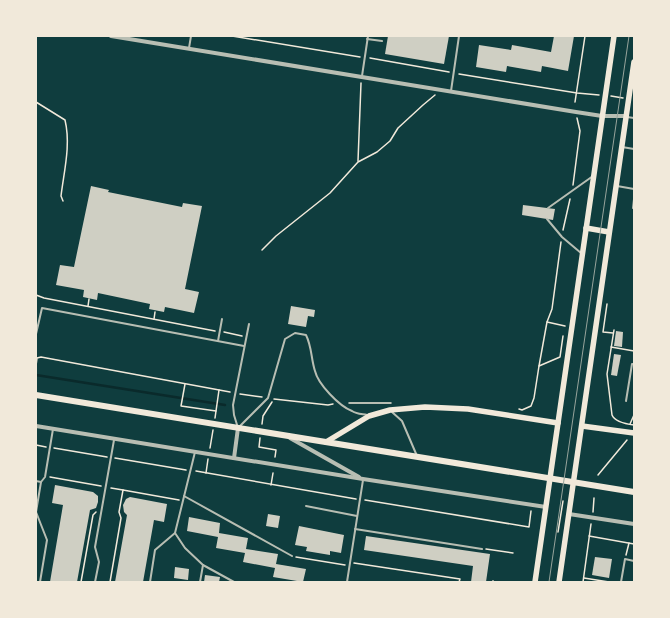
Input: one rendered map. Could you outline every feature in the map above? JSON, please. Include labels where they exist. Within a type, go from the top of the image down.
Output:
[{"type":"main road","points":[[535,582],[614,36]]},
{"type":"main road","points":[[559,582],[634,62]]},
{"type":"main road","points":[[586,228],[609,232]]},
{"type":"main road","points":[[36,395],[634,492]]},
{"type":"main road","points":[[326,442],[369,416],[390,410],[425,407],[468,409],[558,423]]},
{"type":"main road","points":[[582,426],[634,433]]},
{"type":"street","points":[[110,36],[602,116],[626,116]]},
{"type":"street","points":[[36,426],[546,507]]},
{"type":"street","points":[[234,458],[238,428]]},
{"type":"street","points":[[286,435],[363,479]]},
{"type":"street","points":[[569,514],[634,524]]},
{"type":"lane","points":[[189,48],[191,36]]},
{"type":"lane","points":[[451,92],[459,36]]},
{"type":"lane","points":[[361,77],[367,37],[382,41]]},
{"type":"lane","points":[[626,116],[634,118]]},
{"type":"lane","points":[[621,147],[634,149]]},
{"type":"lane","points":[[548,208],[594,176]]},
{"type":"lane","points":[[616,186],[634,188]]},
{"type":"lane","points":[[633,208],[634,199]]},
{"type":"lane","points":[[547,219],[562,237],[582,254]]},
{"type":"lane","points":[[36,334],[42,308],[244,346]]},
{"type":"lane","points":[[218,341],[222,319]]},
{"type":"lane","points":[[249,324],[233,405],[238,428],[268,398],[285,340],[295,333],[306,335],[310,343],[315,372],[318,379],[339,403],[352,412],[369,416]]},
{"type":"lane","points":[[626,401],[632,364],[634,364]]},
{"type":"lane","points":[[390,410],[402,421],[417,457]]},
{"type":"lane","points":[[40,582],[47,540],[36,512],[41,482],[45,477],[53,429]]},
{"type":"lane","points":[[95,582],[99,562],[95,546],[114,439]]},
{"type":"lane","points":[[150,582],[155,550],[175,533],[195,452]]},
{"type":"lane","points":[[347,582],[363,479]]},
{"type":"lane","points":[[36,481],[41,482]]},
{"type":"lane","points":[[184,496],[292,556]]},
{"type":"lane","points":[[306,506],[357,516]]},
{"type":"lane","points":[[355,529],[482,549]]},
{"type":"lane","points":[[175,533],[185,548],[203,565],[234,582]]},
{"type":"lane","points":[[622,582],[625,559],[634,561]]},
{"type":"lane","points":[[200,582],[203,565]]},
{"type":"lane","points":[[226,582],[227,578]]},
{"type":"path","points":[[232,36],[577,93]]},
{"type":"path","points":[[575,102],[585,36]]},
{"type":"path","points":[[358,162],[361,77]]},
{"type":"path","points":[[262,250],[276,236],[330,193],[358,162],[377,152],[390,141],[398,128],[422,104],[441,90]]},
{"type":"path","points":[[36,102],[65,120],[68,136],[61,196],[63,201]]},
{"type":"path","points":[[534,398],[547,322],[552,309],[562,237],[571,191],[580,131],[577,118]]},
{"type":"path","points":[[36,295],[44,298],[246,336]]},
{"type":"path","points":[[88,306],[89,299]]},
{"type":"path","points":[[607,304],[603,332],[613,333]]},
{"type":"path","points":[[154,319],[155,312]]},
{"type":"path","points":[[539,366],[560,357],[565,326],[547,322]]},
{"type":"path","points":[[614,330],[607,374],[612,415],[617,421],[634,425]]},
{"type":"path","points":[[611,347],[634,351]]},
{"type":"path","points":[[36,366],[38,358],[41,357],[268,398]]},
{"type":"path","points":[[186,384],[181,406],[216,412]]},
{"type":"path","points":[[206,473],[219,390]]},
{"type":"path","points":[[275,457],[276,450],[259,447],[263,416],[274,399],[328,405],[339,403]]},
{"type":"path","points":[[630,424],[634,415]]},
{"type":"path","points":[[598,475],[627,440]]},
{"type":"path","points":[[36,445],[529,527],[532,505]]},
{"type":"path","points":[[271,485],[273,473]]},
{"type":"path","points":[[45,477],[183,500]]},
{"type":"path","points":[[110,582],[121,518],[119,512],[123,490]]},
{"type":"path","points":[[583,582],[594,498]]},
{"type":"path","points":[[558,532],[563,501]]},
{"type":"path","points":[[82,582],[94,515],[99,510]]},
{"type":"path","points":[[589,536],[634,544]]},
{"type":"path","points":[[625,559],[629,543]]},
{"type":"path","points":[[482,549],[513,553]]},
{"type":"path","points":[[292,556],[350,566]]},
{"type":"path","points":[[350,562],[460,580],[459,582]]},
{"type":"path","points":[[584,578],[608,582]]},
{"type":"building","points":[[388,36],[449,36],[444,64],[385,54]]},
{"type":"building","points":[[554,36],[574,36],[568,71],[542,66],[541,72],[507,66],[506,72],[476,67],[479,45],[511,50],[512,45],[551,52]]},
{"type":"building","points":[[91,186],[109,190],[108,192],[182,207],[183,203],[202,206],[185,289],[199,292],[194,313],[165,307],[164,312],[149,309],[150,304],[98,293],[97,300],[83,297],[84,290],[56,285],[60,265],[74,267]]},
{"type":"building","points":[[523,205],[555,209],[553,220],[522,215]]},
{"type":"building","points":[[291,306],[315,310],[314,317],[308,316],[306,327],[288,324]]},
{"type":"building","points":[[616,331],[623,332],[622,347],[614,346]]},
{"type":"building","points":[[614,354],[621,355],[617,376],[611,375]]},
{"type":"building","points":[[55,485],[93,492],[98,496],[96,508],[90,510],[77,582],[50,582],[63,505],[52,503]]},
{"type":"building","points":[[130,497],[167,504],[164,522],[154,520],[143,582],[115,582],[127,515],[124,512],[123,505],[126,499]]},
{"type":"building","points":[[268,514],[280,516],[278,528],[266,526]]},
{"type":"building","points":[[189,517],[220,523],[219,533],[248,538],[246,549],[278,554],[276,564],[306,569],[303,582],[273,577],[275,568],[243,562],[245,553],[216,548],[218,537],[187,531]]},
{"type":"building","points":[[299,526],[344,535],[341,553],[330,551],[330,555],[306,551],[307,547],[295,545]]},
{"type":"building","points":[[366,536],[490,554],[486,582],[471,582],[473,566],[364,550]]},
{"type":"building","points":[[595,557],[612,559],[609,578],[592,575]]},
{"type":"building","points":[[175,567],[189,569],[188,580],[174,578]]},
{"type":"building","points":[[205,575],[220,577],[219,582],[204,582]]},
{"type":"waterway","points":[[36,375],[225,405]]},
{"type":"tram line","points":[[549,582],[629,36]]}]
